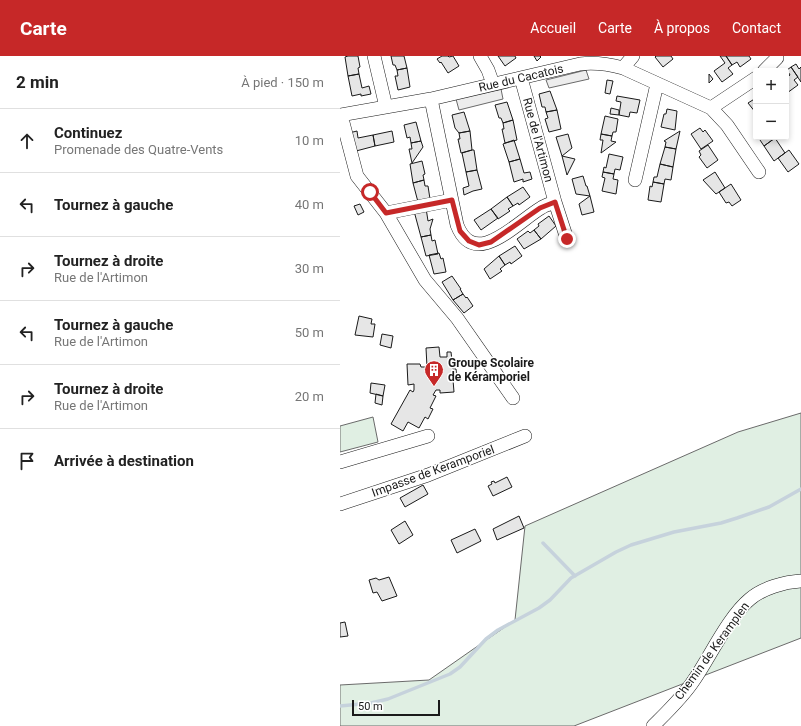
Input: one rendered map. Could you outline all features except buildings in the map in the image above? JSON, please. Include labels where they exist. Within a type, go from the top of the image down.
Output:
[{"type":"street","points":[[374,56],[386,107]]},
{"type":"street","points":[[480,56],[488,70],[493,84]]},
{"type":"street","points":[[623,68],[633,56]]},
{"type":"street","points":[[767,68],[777,58]]},
{"type":"street","name":"Rue du Cacatois","points":[[340,115],[431,99],[580,64],[594,59],[623,68],[712,108],[727,125],[759,172]]},
{"type":"street","name":"Rue de l'Artimon","points":[[521,78],[555,202],[567,239]]},
{"type":"street","points":[[712,108],[753,80]]},
{"type":"street","points":[[635,180],[657,84]]},
{"type":"street","points":[[431,99],[460,231],[469,241],[479,245],[491,242],[540,208],[555,202]]},
{"type":"street","points":[[340,115],[357,176],[386,213],[425,280],[457,318],[513,398]]},
{"type":"street","points":[[386,213],[452,200]]},
{"type":"street","points":[[340,462],[428,436]]},
{"type":"street","name":"Impasse de Keramporiel","points":[[340,504],[428,475],[525,436]]},
{"type":"street","name":"Chemin de Keramplen","points":[[653,726],[693,682],[732,620],[750,599],[772,587],[789,582],[801,581]]},
{"type":"green space","points":[[801,413],[801,638],[574,726],[340,726],[340,685],[429,680],[515,620],[525,526],[738,432]]},
{"type":"green space","points":[[373,417],[378,442],[340,452],[340,426]]},
{"type":"shaded area","points":[[586,70],[589,79],[549,88],[546,80]]},
{"type":"shaded area","points":[[501,89],[503,99],[459,110],[456,99]]},
{"type":"waterway","points":[[340,706],[371,703],[388,699],[450,674],[460,667],[486,639],[498,630],[539,608],[550,600],[571,578],[616,552],[631,545],[674,532],[721,523],[737,518],[769,507],[801,489]]},
{"type":"waterway","points":[[543,543],[575,576]]},
{"type":"place","name":"Groupe Scolaire de Kéramporiel","points":[[434,387]]},
{"type":"route","points":[[370,192],[386,213],[452,200],[457,225],[460,231],[469,241],[479,245],[491,242],[540,208],[555,202],[567,239]]}]
